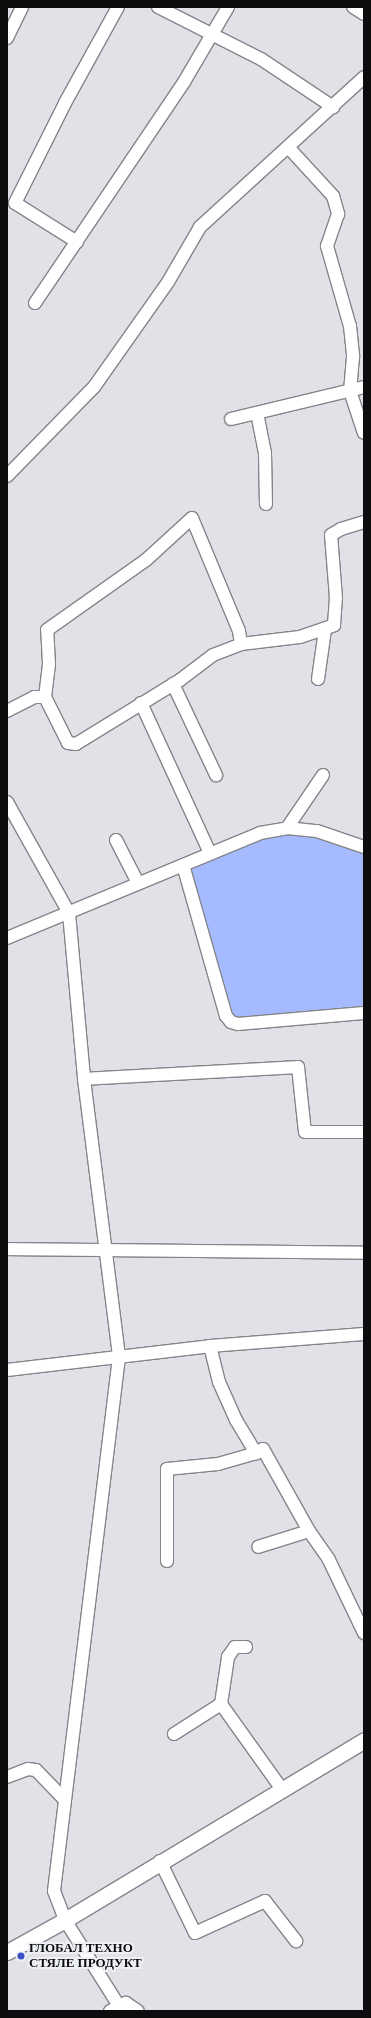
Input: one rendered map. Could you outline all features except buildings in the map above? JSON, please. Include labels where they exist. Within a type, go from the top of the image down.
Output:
[{"type":"main road","points":[[7,1952],[65,1920],[281,1788],[364,1740]]},
{"type":"street","points":[[7,38],[22,7]]},
{"type":"street","points":[[77,242],[11,200],[118,7]]},
{"type":"street","points":[[158,7],[261,59],[332,107]]},
{"type":"street","points":[[35,304],[214,35],[228,7]]},
{"type":"street","points":[[353,7],[364,14]]},
{"type":"street","points":[[7,476],[94,387],[168,282],[200,227],[364,77]]},
{"type":"street","points":[[288,148],[333,196],[338,214],[327,246],[350,326],[353,356],[350,391],[364,433]]},
{"type":"street","points":[[231,418],[364,387]]},
{"type":"street","points":[[257,413],[265,453],[266,504]]},
{"type":"street","points":[[241,644],[239,631],[192,518],[146,560],[47,630],[49,664],[45,697],[72,744],[173,684],[199,662],[241,644],[300,637],[325,630],[334,625],[336,620],[331,535],[341,529],[364,522]]},
{"type":"street","points":[[318,679],[325,630]]},
{"type":"street","points":[[173,684],[216,775]]},
{"type":"street","points":[[7,711],[34,697],[45,697]]},
{"type":"street","points":[[141,703],[210,853]]},
{"type":"street","points":[[287,828],[323,775]]},
{"type":"street","points":[[7,802],[69,913],[84,1079],[104,1249],[119,1356],[54,1890],[65,1920],[114,2008],[126,2003],[138,2011]]},
{"type":"street","points":[[7,938],[260,833],[287,828],[318,831],[364,847]]},
{"type":"street","points":[[116,840],[138,883]]},
{"type":"street","points":[[183,865],[226,1016],[231,1022],[238,1024],[364,1013]]},
{"type":"street","points":[[84,1079],[298,1067],[305,1132],[364,1132]]},
{"type":"street","points":[[7,1249],[364,1253]]},
{"type":"street","points":[[7,1370],[210,1346],[364,1334]]},
{"type":"street","points":[[210,1346],[219,1382],[256,1453]]},
{"type":"street","points":[[167,1561],[167,1469],[218,1464],[263,1450],[309,1531],[330,1560],[364,1633]]},
{"type":"street","points":[[258,1547],[309,1531]]},
{"type":"street","points":[[246,1647],[235,1647],[228,1657],[221,1704],[281,1788]]},
{"type":"street","points":[[174,1734],[221,1704]]},
{"type":"street","points":[[7,1777],[28,1769],[36,1770],[64,1799]]},
{"type":"street","points":[[160,1861],[195,1933],[252,1904],[265,1901],[296,1941]]},
{"type":"shaded area","points":[[293,832],[336,841],[364,851],[364,1013],[235,1020],[187,866],[242,844]]},
{"type":"place","name":"ГЛОБАЛ ТЕХНО СТЯЛЕ ПРОДУКТ","points":[[21,1956]]}]
